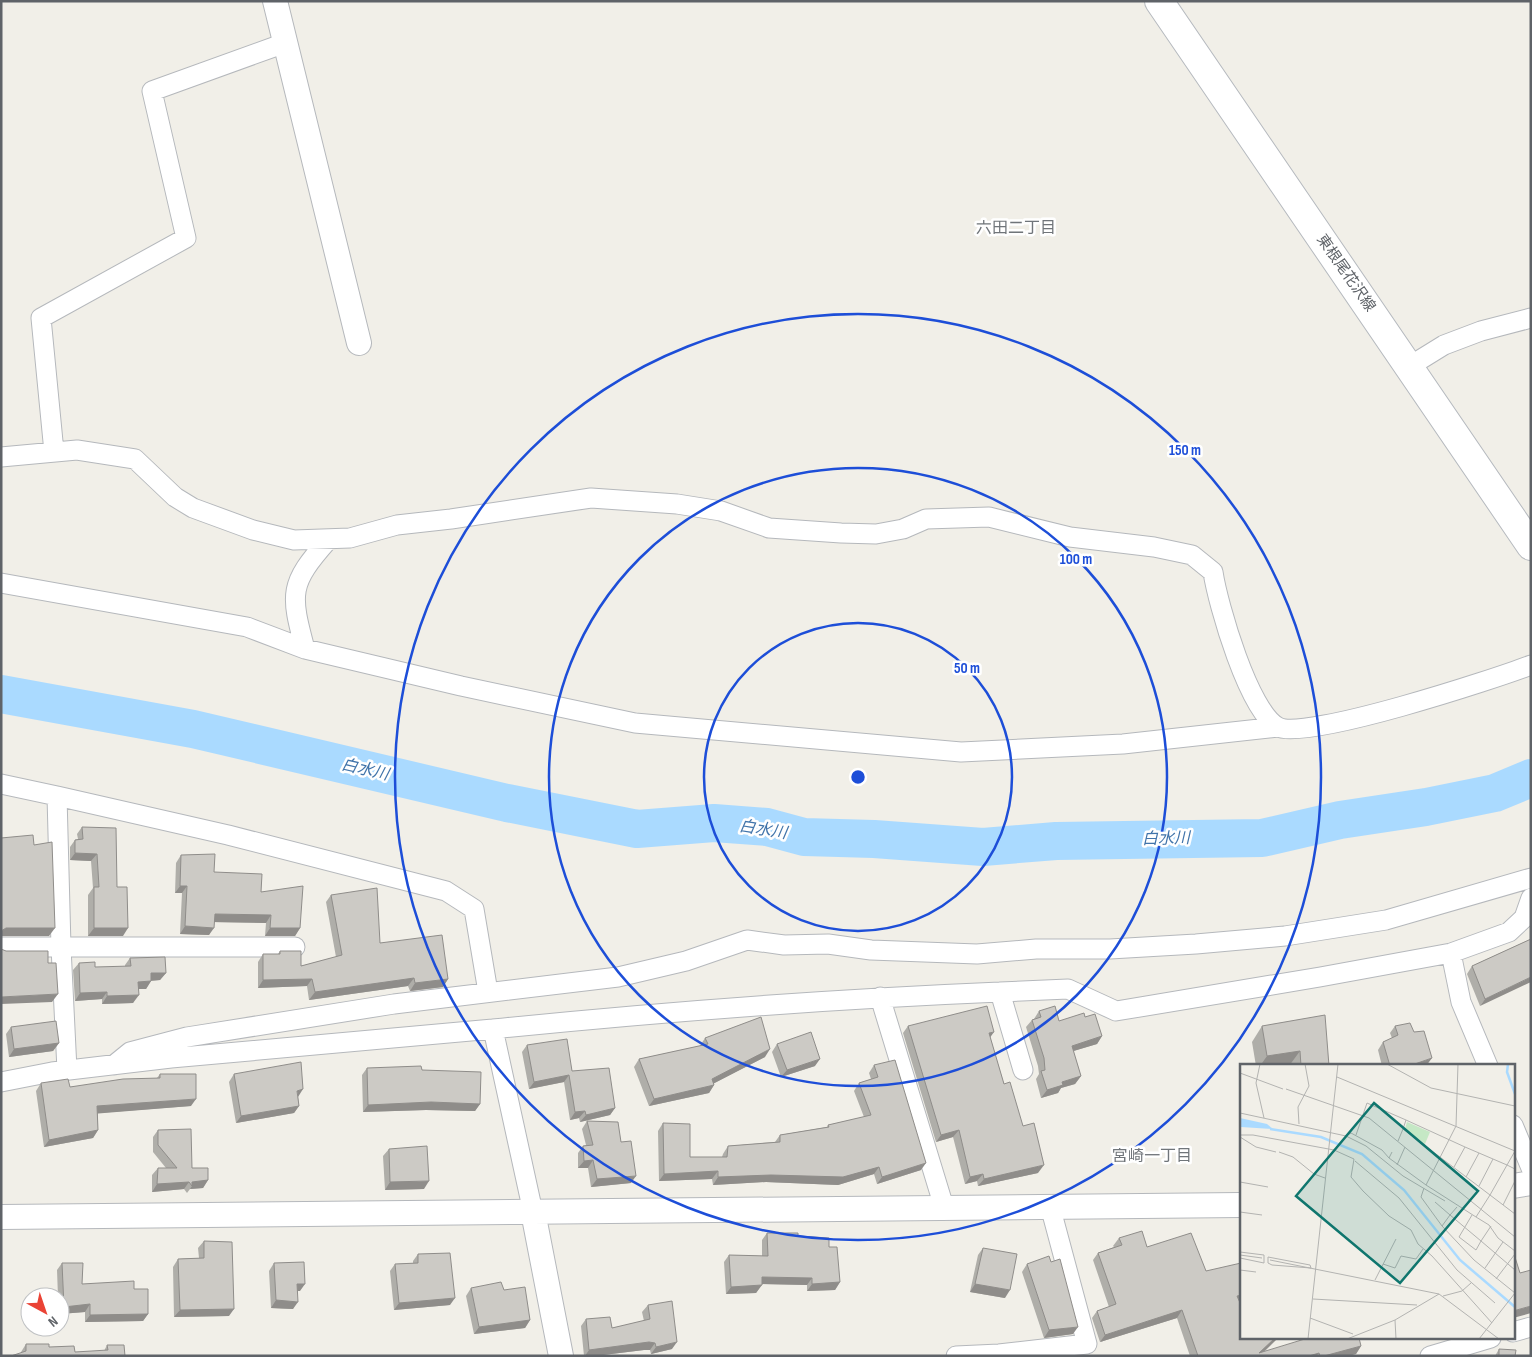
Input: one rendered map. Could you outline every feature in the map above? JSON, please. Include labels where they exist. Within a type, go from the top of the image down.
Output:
[{"type":"main road","name":"東根尾花沢線","points":[[1159,1],[1410,366],[1531,546]]},
{"type":"street","points":[[275,1],[359,343]]},
{"type":"street","points":[[54,452],[41,318],[186,238],[152,91],[285,43]]},
{"type":"street","points":[[1410,366],[1444,345],[1482,331],[1531,318]]},
{"type":"street","points":[[1,457],[77,450],[135,459],[175,497],[193,508],[270,534],[294,540],[350,538],[397,525],[451,519],[591,498],[712,509],[770,528],[841,533],[876,534],[903,529],[926,519],[988,517],[1070,537],[1154,547],[1192,555],[1213,572],[1218,599],[1242,668],[1262,710],[1278,727]]},
{"type":"street","points":[[305,648],[295,613],[294,592],[307,564],[328,540]]},
{"type":"street","points":[[1,583],[247,627],[305,648],[461,686],[635,723],[961,752],[1123,744],[1278,727],[1296,731],[1376,713],[1468,687],[1531,665]]},
{"type":"street","points":[[1,784],[228,835],[446,891],[474,909],[488,992]]},
{"type":"street","points":[[57,796],[61,947],[67,1070]]},
{"type":"street","points":[[114,1065],[130,1052],[187,1037],[394,1004],[618,977],[686,961],[747,940],[784,945],[828,944],[871,950],[977,954],[1036,949],[1187,944],[1285,936],[1386,920],[1531,878]]},
{"type":"street","points":[[1,1082],[67,1070],[114,1065],[636,1015],[880,997],[1068,989],[1116,1011],[1451,953],[1510,932],[1524,918],[1531,898]]},
{"type":"street","points":[[1,947],[295,947]]},
{"type":"street","points":[[1451,953],[1461,1002],[1487,1064]]},
{"type":"street","points":[[1000,992],[1023,1070]]},
{"type":"street","points":[[880,997],[944,1208]]},
{"type":"street","points":[[493,1029],[533,1212],[561,1356]]},
{"type":"street","points":[[1514,1127],[1531,1168]]},
{"type":"street","points":[[1514,1186],[1531,1183]]},
{"type":"street","points":[[1,1217],[1240,1205]]},
{"type":"street","points":[[956,1356],[1089,1350],[1050,1206]]},
{"type":"street","points":[[1514,1332],[1531,1327]]},
{"type":"street","points":[[1430,1356],[1484,1340]]},
{"type":"building","points":[[82,827],[116,828],[117,887],[127,887],[128,928],[94,928],[94,887],[99,887],[97,854],[75,853],[75,840],[83,839]]},
{"type":"building","points":[[33,835],[34,845],[52,842],[55,928],[6,928],[1,931],[1,838]]},
{"type":"building","points":[[215,854],[214,872],[262,874],[261,892],[303,886],[300,928],[270,928],[271,915],[215,914],[214,928],[185,926],[187,886],[180,886],[181,855]]},
{"type":"building","points":[[377,888],[380,943],[442,935],[448,979],[415,983],[414,978],[315,992],[312,979],[263,980],[263,954],[280,954],[280,951],[301,951],[301,966],[342,955],[331,895]]},
{"type":"building","points":[[1531,939],[1531,977],[1485,999],[1472,966]]},
{"type":"building","points":[[1,949],[6,951],[48,951],[48,963],[56,963],[58,994],[1,997]]},
{"type":"building","points":[[165,957],[166,973],[151,973],[151,981],[138,982],[139,995],[107,996],[107,992],[80,993],[79,963],[95,962],[95,967],[131,966],[130,958]]},
{"type":"building","points":[[987,1006],[994,1032],[989,1033],[1004,1084],[1010,1082],[1023,1126],[1034,1123],[1044,1165],[984,1179],[983,1174],[970,1177],[959,1130],[941,1135],[908,1026]]},
{"type":"building","points":[[1055,1006],[1059,1021],[1084,1013],[1085,1017],[1095,1014],[1102,1036],[1072,1046],[1081,1076],[1062,1082],[1063,1085],[1047,1090],[1041,1071],[1045,1070],[1044,1058],[1032,1020],[1041,1017],[1039,1011]]},
{"type":"building","points":[[1325,1015],[1329,1064],[1301,1064],[1300,1051],[1267,1056],[1262,1026]]},
{"type":"building","points":[[761,1017],[770,1049],[712,1079],[714,1085],[654,1099],[639,1059],[708,1044],[705,1038]]},
{"type":"building","points":[[56,1021],[59,1043],[14,1049],[11,1027]]},
{"type":"building","points":[[1410,1023],[1414,1032],[1424,1031],[1432,1058],[1415,1064],[1389,1064],[1383,1042],[1398,1035],[1395,1026]]},
{"type":"building","points":[[811,1032],[820,1059],[787,1070],[777,1044]]},
{"type":"building","points":[[567,1039],[572,1071],[609,1068],[615,1108],[586,1115],[585,1111],[575,1112],[569,1075],[534,1082],[527,1045]]},
{"type":"building","points":[[895,1060],[926,1163],[882,1177],[879,1167],[843,1177],[771,1175],[718,1177],[718,1171],[664,1174],[663,1123],[690,1124],[690,1157],[727,1157],[728,1146],[780,1142],[780,1135],[829,1127],[828,1125],[871,1115],[859,1083],[878,1077],[874,1065]]},
{"type":"building","points":[[301,1062],[303,1089],[297,1091],[299,1106],[241,1116],[234,1074]]},
{"type":"building","points":[[421,1066],[422,1070],[481,1072],[480,1104],[431,1102],[368,1105],[367,1068]]},
{"type":"building","points":[[160,1074],[196,1074],[196,1099],[97,1106],[98,1130],[49,1140],[41,1083],[68,1079],[70,1087],[123,1079],[160,1078]]},
{"type":"building","points":[[587,1121],[618,1122],[621,1142],[631,1141],[636,1176],[597,1179],[593,1160],[584,1161],[583,1146],[593,1145]]},
{"type":"building","points":[[191,1129],[192,1168],[208,1168],[208,1180],[192,1182],[192,1186],[189,1182],[157,1184],[158,1168],[177,1168],[158,1145],[158,1130]]},
{"type":"building","points":[[427,1146],[429,1181],[390,1182],[389,1149]]},
{"type":"building","points":[[1142,1231],[1147,1247],[1191,1233],[1206,1271],[1240,1263],[1240,1295],[1237,1296],[1240,1303],[1240,1340],[1273,1340],[1259,1353],[1301,1340],[1360,1340],[1361,1346],[1324,1356],[1320,1356],[1319,1353],[1309,1356],[1198,1356],[1182,1310],[1105,1335],[1097,1311],[1116,1304],[1098,1253],[1122,1245],[1119,1238]]},
{"type":"building","points":[[767,1233],[798,1233],[798,1236],[829,1238],[829,1247],[837,1247],[840,1282],[812,1284],[812,1278],[762,1277],[762,1285],[731,1287],[729,1255],[768,1256]]},
{"type":"building","points":[[204,1241],[232,1242],[234,1309],[180,1310],[178,1259],[204,1258]]},
{"type":"building","points":[[983,1248],[1017,1254],[1010,1290],[975,1284]]},
{"type":"building","points":[[450,1253],[455,1298],[399,1303],[395,1264],[418,1263],[418,1254]]},
{"type":"building","points":[[1514,1254],[1520,1273],[1531,1270],[1531,1306],[1514,1311]]},
{"type":"building","points":[[1049,1256],[1051,1262],[1060,1259],[1078,1327],[1049,1330],[1027,1264]]},
{"type":"building","points":[[304,1262],[305,1284],[297,1284],[298,1302],[276,1300],[274,1263]]},
{"type":"building","points":[[62,1263],[83,1263],[82,1284],[134,1281],[134,1289],[148,1289],[148,1314],[90,1315],[90,1304],[70,1306],[70,1287],[63,1287]]},
{"type":"building","points":[[501,1282],[504,1290],[525,1287],[530,1320],[479,1327],[471,1288]]},
{"type":"building","points":[[672,1301],[677,1342],[656,1347],[655,1343],[649,1342],[589,1350],[586,1319],[610,1317],[612,1328],[650,1319],[648,1305]]},
{"type":"building","points":[[26,1344],[49,1344],[49,1347],[74,1346],[75,1352],[108,1350],[107,1345],[124,1345],[125,1356],[11,1356],[26,1351]]},
{"type":"building","points":[[1499,1349],[1516,1350],[1515,1356],[1499,1356]]},
{"type":"waterway","name":"白水川","points":[[1,694],[193,729],[507,803],[637,829],[714,823],[767,827],[804,837],[874,839],[983,847],[1056,841],[1262,838],[1340,820],[1426,807],[1495,793],[1531,778]]},
{"type":"district","name":"六田二丁目","points":[[1016,228]]},
{"type":"district","name":"宮崎一丁目","points":[[1152,1156]]}]
